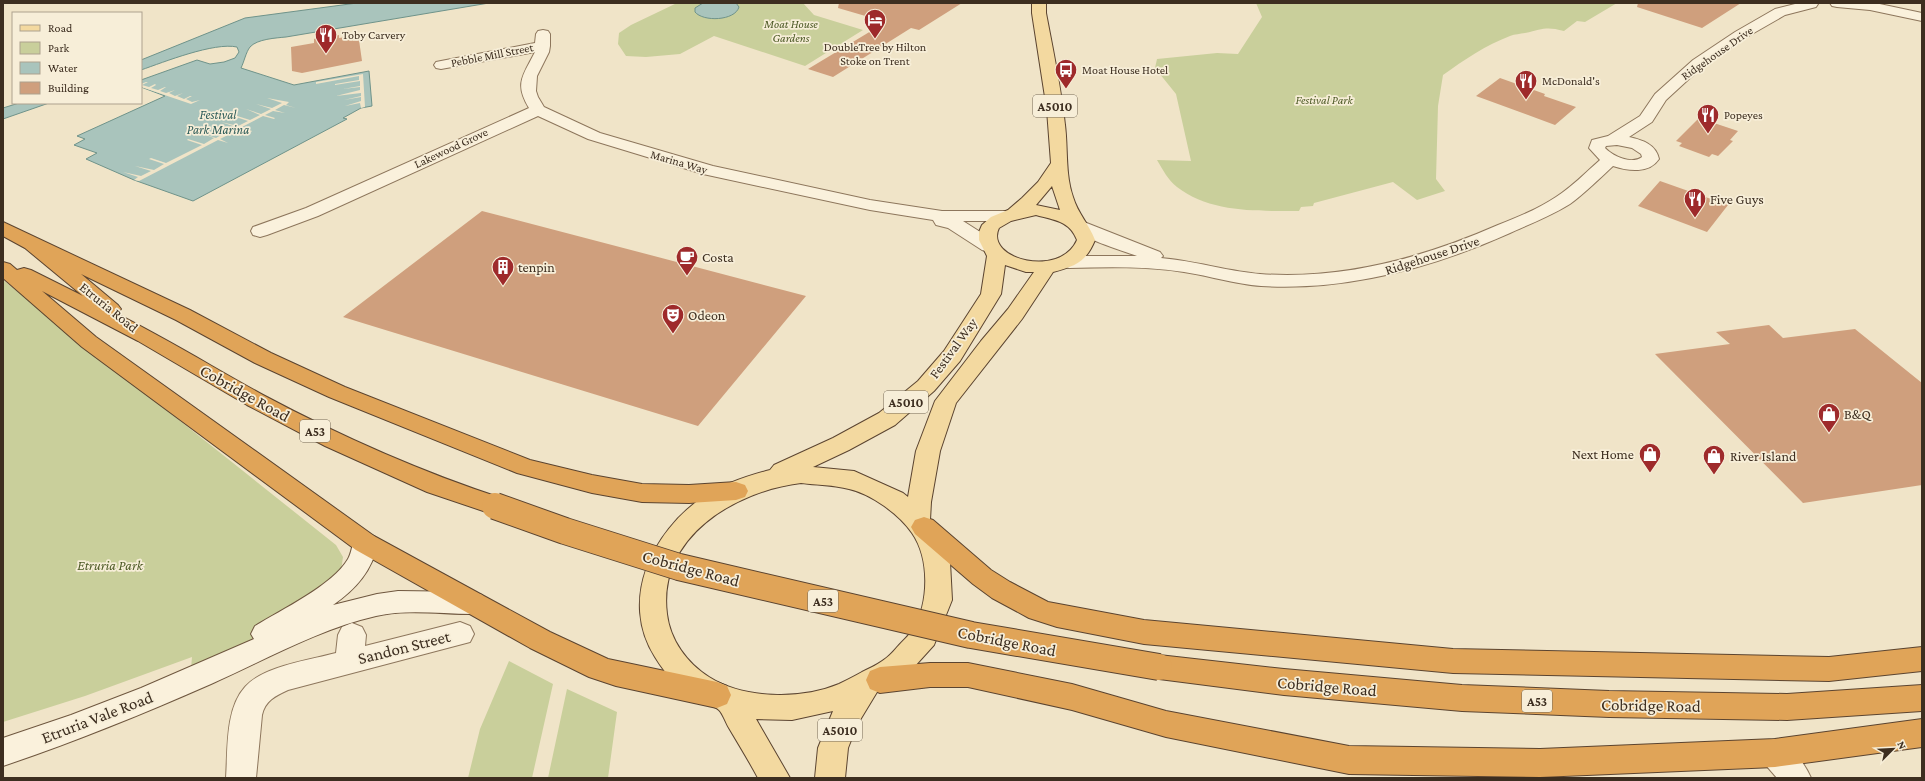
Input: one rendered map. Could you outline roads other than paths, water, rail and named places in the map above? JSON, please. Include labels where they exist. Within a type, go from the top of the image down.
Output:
[{"type":"highway","name":"Etruria Road","points":[[3,228],[32,244],[145,336]]},
{"type":"highway","points":[[32,244],[183,315],[263,358],[337,392],[525,466],[592,484],[653,494],[689,494],[743,488]]},
{"type":"highway","name":"Etruria Road","points":[[3,264],[145,336]]},
{"type":"highway","points":[[3,268],[89,342],[365,543],[540,640],[599,668],[616,674],[723,697]]},
{"type":"highway","name":"Cobridge Road","points":[[145,336],[255,400],[333,440],[436,486],[565,531],[687,569],[971,635],[1159,667],[1284,682],[1454,697],[1609,704],[1787,707],[1922,698]]},
{"type":"highway","points":[[921,523],[982,576],[1001,590],[1039,610],[1057,616],[1144,632],[1453,661],[1829,669],[1922,659]]},
{"type":"highway","points":[[872,684],[930,675],[968,675],[1072,697],[1166,724],[1349,760],[1540,763],[1775,753],[1922,733]]},
{"type":"main road","name":"A5010","points":[[1039,3],[1039,12],[1057,125],[1059,147],[1058,166],[1063,196],[1068,211],[1086,236],[1086,246],[1083,252],[1069,262],[1047,267],[1028,267],[1017,264],[993,251],[987,236],[990,229],[1035,198],[1046,185],[1058,166]]},
{"type":"main road","points":[[1010,215],[1036,210],[1052,212],[1077,223]]},
{"type":"main road","name":"Festival Way","points":[[743,488],[835,447],[887,419],[926,386],[952,356],[991,294],[993,251]]},
{"type":"main road","name":"Festival Way","points":[[921,523],[919,502],[928,451],[946,401],[988,346],[1015,314],[1047,267]]},
{"type":"main road","points":[[801,474],[823,474],[844,477],[865,483],[888,494],[904,505],[921,523],[934,548],[938,565],[939,595],[935,612],[930,624],[917,646],[900,665],[872,684],[831,700],[796,707],[754,706],[723,697],[691,681],[682,673],[666,652],[655,628],[652,615],[652,590],[659,566],[665,553],[681,531],[711,504],[743,488],[778,477],[801,474]]},
{"type":"main road","name":"A5010","points":[[830,778],[833,748],[845,718],[872,684]]},
{"type":"main road","points":[[723,697],[775,778]]},
{"type":"street","name":"Ridgehouse Drive","points":[[1184,266],[1260,280],[1304,281],[1341,279],[1413,264],[1488,237],[1556,205],[1569,196],[1610,160],[1601,154],[1597,148],[1598,144],[1604,141],[1613,140],[1646,119],[1660,97],[1694,66],[1782,8],[1810,3]]},
{"type":"street","points":[[1837,3],[1863,4],[1922,17]]},
{"type":"street","name":"Pebble Mill Street","points":[[441,65],[543,40],[542,52],[530,76],[528,91],[538,110]]},
{"type":"street","name":"Lakewood Grove","points":[[260,231],[374,190],[538,110]]},
{"type":"street","name":"Marina Way","points":[[538,110],[605,140],[709,170],[839,199],[906,212],[954,224],[993,251]]},
{"type":"street","points":[[1645,149],[1646,119]]},
{"type":"street","points":[[1610,160],[1625,164],[1644,164],[1651,159],[1651,156],[1645,149],[1634,143],[1613,140]]},
{"type":"street","name":"Marina Way","points":[[906,212],[942,216],[1010,215]]},
{"type":"street","points":[[1077,223],[1098,235],[1184,266]]},
{"type":"street","points":[[1069,262],[1120,260],[1184,266]]},
{"type":"street","points":[[190,680],[335,590],[356,568],[362,556],[365,543]]},
{"type":"street","points":[[190,680],[332,617],[377,605],[398,602],[473,603]]},
{"type":"street","name":"Sandon Street","points":[[241,778],[247,708],[254,697],[264,688],[350,648],[460,634]]},
{"type":"street","name":"Etruria Vale Road","points":[[3,752],[74,728],[190,680]]},
{"type":"street","points":[[1775,753],[1796,778]]},
{"type":"water","name":"Festival Park Marina","points":[[357,3],[489,3],[267,39],[253,44],[247,52],[241,68],[294,85],[369,71],[372,106],[361,108],[343,118],[347,119],[193,201],[134,180],[86,159],[97,153],[74,145],[85,139],[77,136],[165,96],[142,87],[142,80],[197,60],[210,64],[224,62],[235,58],[239,52],[237,47],[216,47],[175,58],[142,70],[142,60],[245,18]]},
{"type":"water","points":[[703,3],[736,3],[739,7],[732,15],[711,19],[695,12],[695,8]]},
{"type":"water","points":[[16,104],[46,104],[3,119],[3,108]]},
{"type":"place","name":"DoubleTree by Hilton Stoke on Trent","points":[[875,40]]},
{"type":"place","name":"Toby Carvery","points":[[326,54]]},
{"type":"place","name":"Moat House Hotel","points":[[1066,90]]},
{"type":"place","name":"McDonald's","points":[[1526,100]]},
{"type":"place","name":"Popeyes","points":[[1708,134]]},
{"type":"place","name":"Five Guys","points":[[1695,218]]},
{"type":"place","name":"Costa","points":[[687,276]]},
{"type":"place","name":"tenpin","points":[[503,286]]},
{"type":"place","name":"Odeon","points":[[673,334]]},
{"type":"place","name":"B&Q","points":[[1829,434]]},
{"type":"place","name":"Next Home","points":[[1650,474]]},
{"type":"place","name":"River Island","points":[[1714,476]]},
{"type":"park label","name":"Moat House Gardens","points":[[791,31]]},
{"type":"park label","name":"Festival Park","points":[[1324,100]]},
{"type":"park label","name":"Etruria Park","points":[[110,565]]}]
